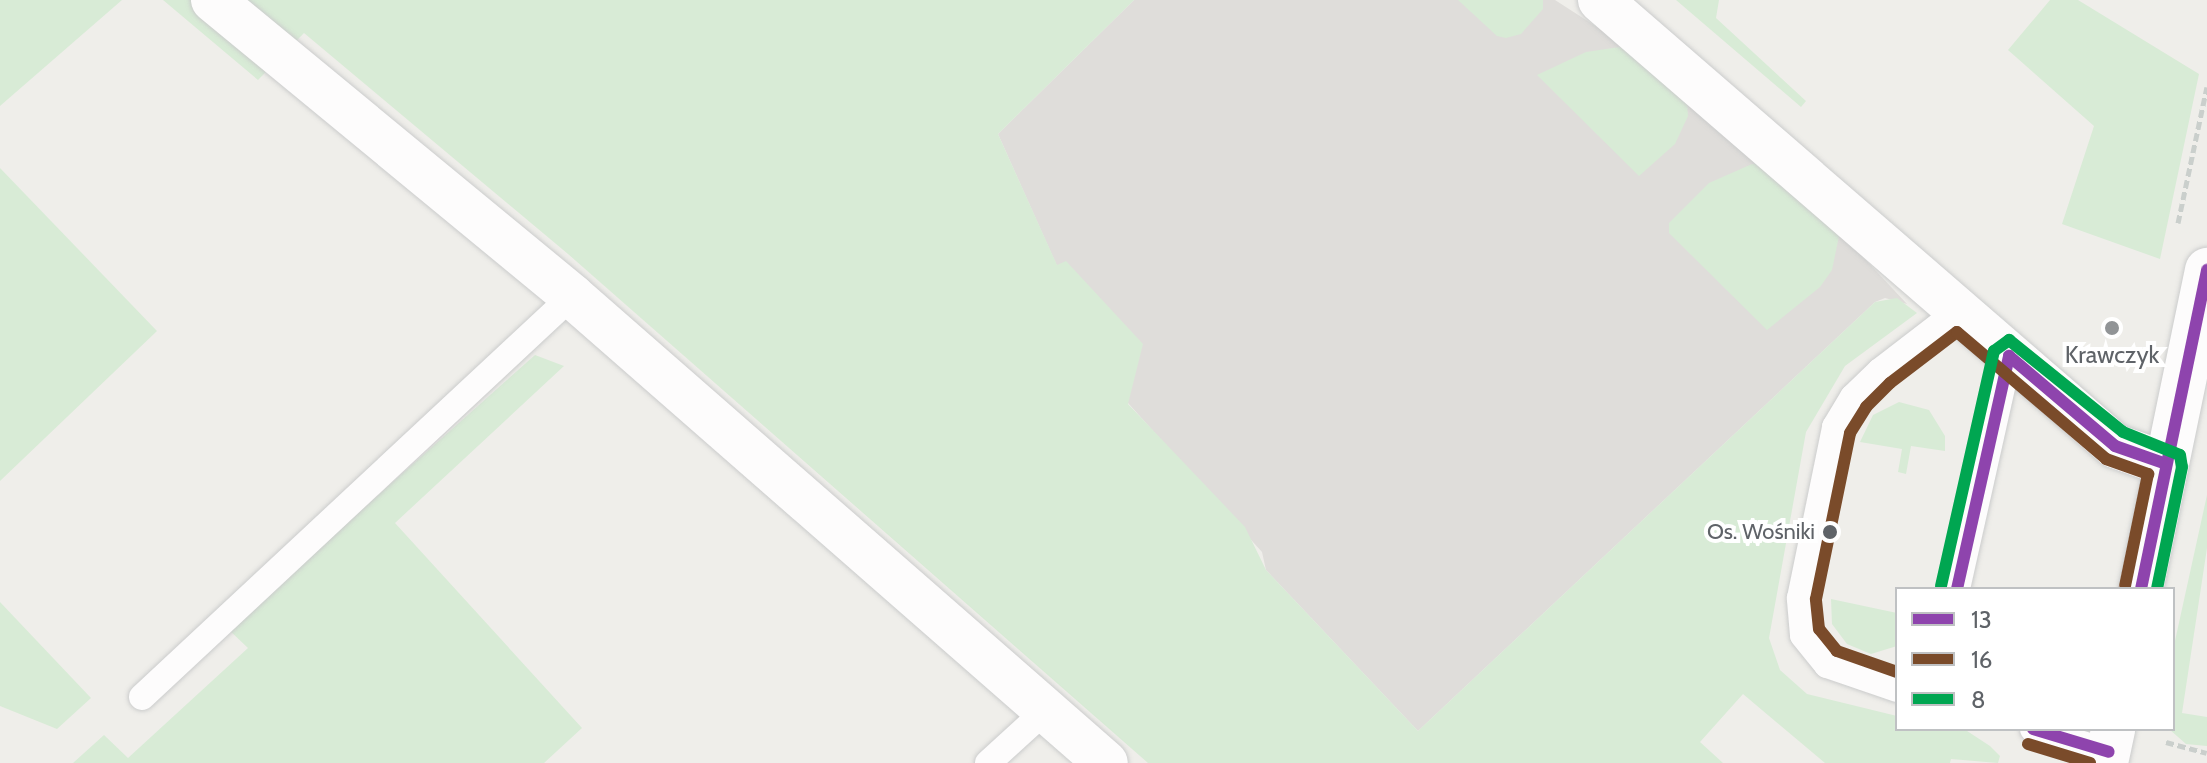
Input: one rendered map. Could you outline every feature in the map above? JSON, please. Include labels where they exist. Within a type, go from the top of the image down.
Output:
[{"type":"street","points":[[213,0],[572,296],[1106,763]]},
{"type":"street","points":[[1600,0],[2115,446],[2166,464]]},
{"type":"street","points":[[2141,587],[2207,270]]},
{"type":"lane","points":[[142,697],[572,296]]},
{"type":"lane","points":[[1895,688],[1827,665],[1803,635],[1800,598],[1835,427],[1871,379],[1958,311]]},
{"type":"lane","points":[[1957,587],[2009,356]]},
{"type":"lane","points":[[988,763],[1046,710]]},
{"type":"lane","points":[[2041,731],[2109,748]]},
{"type":"path","points":[[2157,731],[2164,742],[2179,749],[2207,753]]},
{"type":"shaded area","points":[[1134,0],[1555,0],[1631,49],[1832,224],[1907,304],[1885,298],[1875,302],[1418,731],[1266,570],[1262,552],[1128,403],[1057,266],[998,134]]},
{"type":"green space","points":[[0,0],[122,0],[0,106]]},
{"type":"green space","points":[[163,0],[1134,0],[998,134],[1057,265],[1066,261],[1143,344],[1128,404],[1245,527],[1266,570],[1418,731],[1875,302],[1897,298],[1917,313],[1845,366],[1806,432],[1769,638],[1780,670],[1807,694],[1895,716],[1895,731],[1967,731],[2000,756],[1998,763],[1951,759],[1950,763],[1825,763],[1743,694],[1700,742],[1723,763],[1148,763],[568,254],[304,33],[258,80]]},
{"type":"green space","points":[[1458,0],[1543,0],[1543,9],[1521,34],[1506,38],[1497,36]]},
{"type":"green space","points":[[1676,0],[1719,0],[1716,18],[1806,101],[1801,107]]},
{"type":"green space","points":[[2050,0],[2078,0],[2199,74],[2160,259],[2062,224],[2094,126],[2008,50]]},
{"type":"green space","points":[[1626,46],[1687,102],[1688,116],[1675,144],[1639,176],[1537,75],[1586,52]]},
{"type":"green space","points":[[1752,164],[1765,164],[1839,236],[1832,270],[1820,287],[1767,330],[1669,233],[1669,223],[1709,183]]},
{"type":"green space","points":[[0,168],[157,331],[0,481]]},
{"type":"green space","points":[[535,355],[564,366],[395,523],[582,728],[544,763],[73,763],[104,735],[128,758],[248,648],[228,629]]},
{"type":"green space","points":[[1899,402],[1929,410],[1945,436],[1945,451],[1911,446],[1906,474],[1898,472],[1902,449],[1860,442],[1873,415]]},
{"type":"green space","points":[[2207,495],[2207,548],[2182,713],[2207,717],[2207,746],[2186,744],[2171,731],[2175,731],[2175,641]]},
{"type":"green space","points":[[1831,599],[1895,613],[1895,647],[1871,654],[1847,644],[1832,624]]},
{"type":"green space","points":[[0,602],[91,698],[57,729],[0,706]]},
{"type":"transit line","name":"13","points":[[2141,587],[2207,270]]},
{"type":"transit line","name":"16","points":[[1895,671],[1837,651],[1819,629],[1816,599],[1850,433],[1866,407],[1890,383],[1957,332],[2106,459],[2148,474],[2125,586]]},
{"type":"transit line","name":"8","points":[[1941,586],[1994,351],[2009,340],[2123,432],[2180,455],[2182,467],[2157,587]]},
{"type":"transit line","name":"13","points":[[2009,356],[2115,446],[2166,464]]},
{"type":"transit line","name":"13","points":[[1957,587],[2009,356]]},
{"type":"transit line","name":"13","points":[[2040,731],[2109,752]]},
{"type":"transit line","name":"16","points":[[2028,744],[2090,763]]},
{"type":"place","name":"Krawczyk","points":[[2112,328]]},
{"type":"place","name":"Os. Wośniki","points":[[1830,532]]}]
